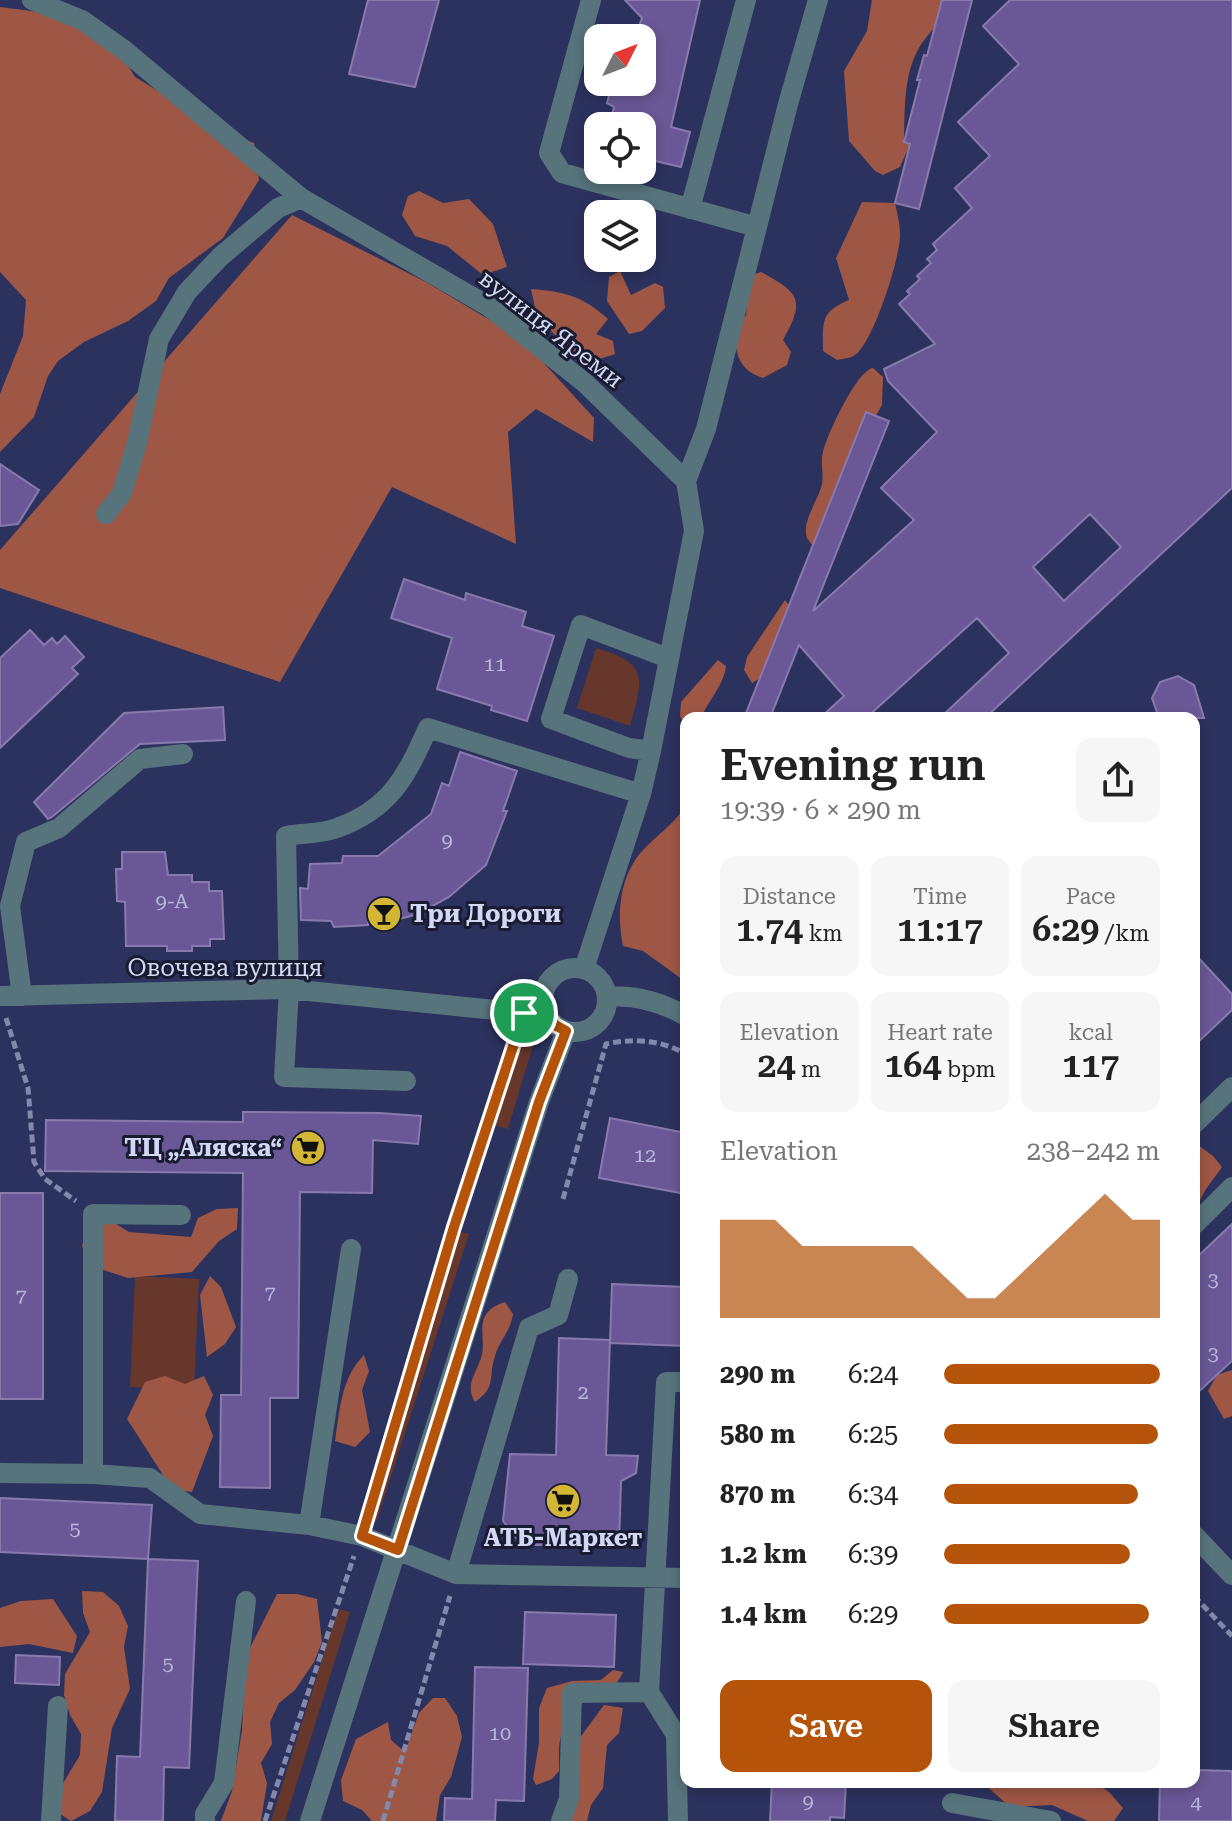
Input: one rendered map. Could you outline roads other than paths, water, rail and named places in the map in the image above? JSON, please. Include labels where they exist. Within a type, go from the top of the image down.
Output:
[{"type":"street","name":"вулиця Яреми","points":[[32,0],[82,20],[124,50],[301,198],[488,306],[585,383],[686,481]]},
{"type":"street","points":[[591,0],[549,153],[562,173],[757,227]]},
{"type":"street","points":[[690,209],[746,0]]},
{"type":"street","points":[[584,969],[641,794],[651,751],[694,531],[686,481],[706,429],[788,104],[818,0]]},
{"type":"street","points":[[106,514],[122,493],[137,443],[159,339],[187,292],[220,257],[278,208],[301,198]]},
{"type":"street","points":[[651,751],[629,748],[551,719],[581,625],[668,658]]},
{"type":"street","points":[[406,1081],[284,1077],[289,989],[286,836],[335,829],[379,807],[407,775],[428,728],[641,794]]},
{"type":"street","points":[[22,996],[10,906],[26,842],[59,828],[140,759],[183,754]]},
{"type":"street","points":[[584,969],[595,974],[603,984],[607,997],[606,1009],[591,1028],[578,1032],[566,1031],[555,1025],[544,1009],[543,991],[559,971],[584,969]]},
{"type":"street","name":"Овочева вулиця","points":[[2,1004],[22,996],[289,989],[524,1013],[544,1009]]},
{"type":"street","points":[[607,997],[624,995],[644,998],[680,1013]]},
{"type":"street","points":[[310,1821],[539,1102],[566,1031]]},
{"type":"street","points":[[1200,1118],[1232,1087]]},
{"type":"street","points":[[1200,1219],[1232,1187]]},
{"type":"street","points":[[93,1474],[93,1214],[181,1215]]},
{"type":"street","points":[[309,1525],[351,1249]]},
{"type":"street","points":[[456,1574],[529,1328],[558,1315],[568,1279]]},
{"type":"street","points":[[678,1821],[676,1735],[649,1692],[666,1382],[680,1382]]},
{"type":"street","points":[[0,1473],[150,1478],[200,1514],[309,1525],[362,1536],[456,1574],[680,1578]]},
{"type":"street","points":[[1200,1541],[1232,1575]]},
{"type":"street","points":[[205,1821],[205,1814],[224,1783],[246,1601]]},
{"type":"street","points":[[561,1821],[569,1799],[572,1693],[649,1692]]},
{"type":"street","points":[[51,1821],[58,1706]]},
{"type":"street","points":[[952,1803],[1051,1821]]},
{"type":"place","name":"Три Дороги","points":[[384,914]]},
{"type":"place","name":"ТЦ „Аляска“","points":[[308,1148]]},
{"type":"place","name":"АТБ-Маркет","points":[[563,1501]]}]
